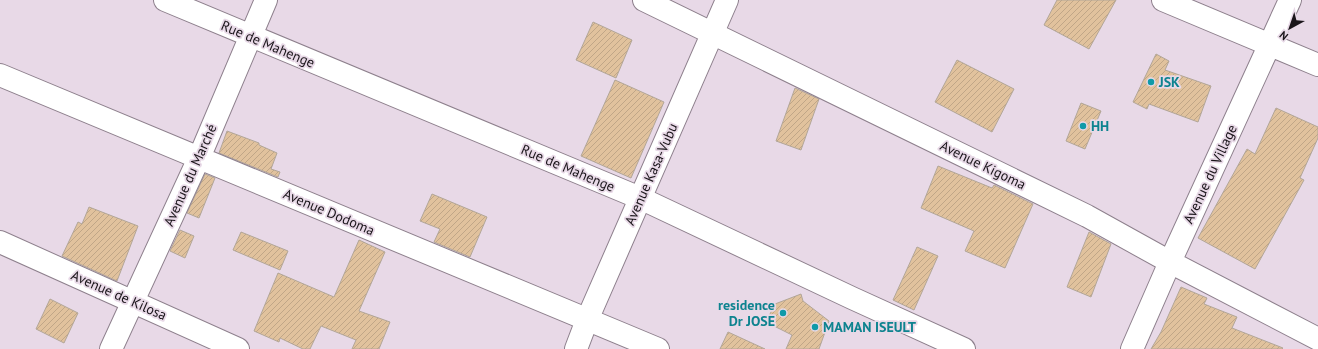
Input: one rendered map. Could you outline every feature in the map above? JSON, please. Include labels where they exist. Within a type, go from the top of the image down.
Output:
[{"type":"street","name":"Rue de Mahenge","points":[[165,0],[640,198],[964,349]]},
{"type":"street","name":"Avenue du Marché","points":[[111,349],[198,158],[266,0]]},
{"type":"street","name":"Avenue Kigoma","points":[[644,0],[1087,216],[1170,262],[1318,339]]},
{"type":"street","name":"Avenue Kasa-Vubu","points":[[576,349],[587,320],[726,0]]},
{"type":"street","points":[[1163,0],[1318,65]]},
{"type":"street","name":"Avenue du Village","points":[[1132,349],[1170,262],[1290,0]]},
{"type":"street","name":"Avenue Dodoma","points":[[0,74],[658,349]]},
{"type":"street","name":"Avenue de Kilosa","points":[[0,242],[238,349]]},
{"type":"building","points":[[1057,0],[1116,0],[1089,49],[1044,25]]},
{"type":"building","points":[[593,22],[632,40],[616,78],[576,60]]},
{"type":"building","points":[[1156,54],[1169,61],[1165,70],[1211,86],[1198,122],[1149,104],[1147,109],[1133,102]]},
{"type":"building","points":[[957,60],[1014,89],[992,132],[935,102]]},
{"type":"building","points":[[615,80],[664,102],[631,178],[581,156]]},
{"type":"building","points":[[795,88],[819,99],[801,150],[776,141]]},
{"type":"building","name":"HH","points":[[1081,103],[1101,111],[1085,149],[1066,141]]},
{"type":"building","points":[[1276,108],[1318,127],[1318,138],[1300,178],[1304,180],[1255,269],[1198,238],[1247,149],[1255,154]]},
{"type":"building","points":[[227,131],[259,143],[259,145],[277,153],[271,169],[280,172],[278,177],[219,153]]},
{"type":"building","points":[[938,166],[992,188],[994,185],[1033,204],[1005,268],[965,251],[974,231],[921,208]]},
{"type":"building","points":[[205,174],[215,178],[199,218],[187,213]]},
{"type":"building","points":[[432,194],[487,217],[470,257],[434,242],[440,229],[420,221]]},
{"type":"building","points":[[89,207],[138,226],[117,281],[62,256],[78,222],[82,224]]},
{"type":"building","points":[[180,230],[194,236],[185,258],[170,251]]},
{"type":"building","points":[[241,232],[288,251],[280,270],[233,250]]},
{"type":"building","points":[[1089,232],[1111,244],[1091,297],[1067,287]]},
{"type":"building","points":[[359,240],[385,252],[359,311],[390,322],[379,349],[352,349],[356,340],[321,326],[310,349],[303,349],[280,338],[279,342],[254,331],[278,273],[334,297]]},
{"type":"building","points":[[917,247],[938,256],[914,310],[893,300]]},
{"type":"building","points":[[1181,287],[1207,298],[1204,304],[1237,317],[1232,328],[1283,348],[1151,349],[1161,332]]},
{"type":"building","points":[[801,294],[803,301],[829,321],[819,349],[786,349],[792,335],[766,322],[775,304]]},
{"type":"building","points":[[50,299],[78,313],[64,343],[36,329]]},
{"type":"building","points":[[728,332],[765,349],[720,349]]},
{"type":"place","name":"JSK","points":[[1151,82]]},
{"type":"place","name":"HH","points":[[1083,126]]},
{"type":"place","name":"residence Dr JOSE","points":[[783,313]]},
{"type":"place","name":"MAMAN ISEULT","points":[[815,327]]}]
